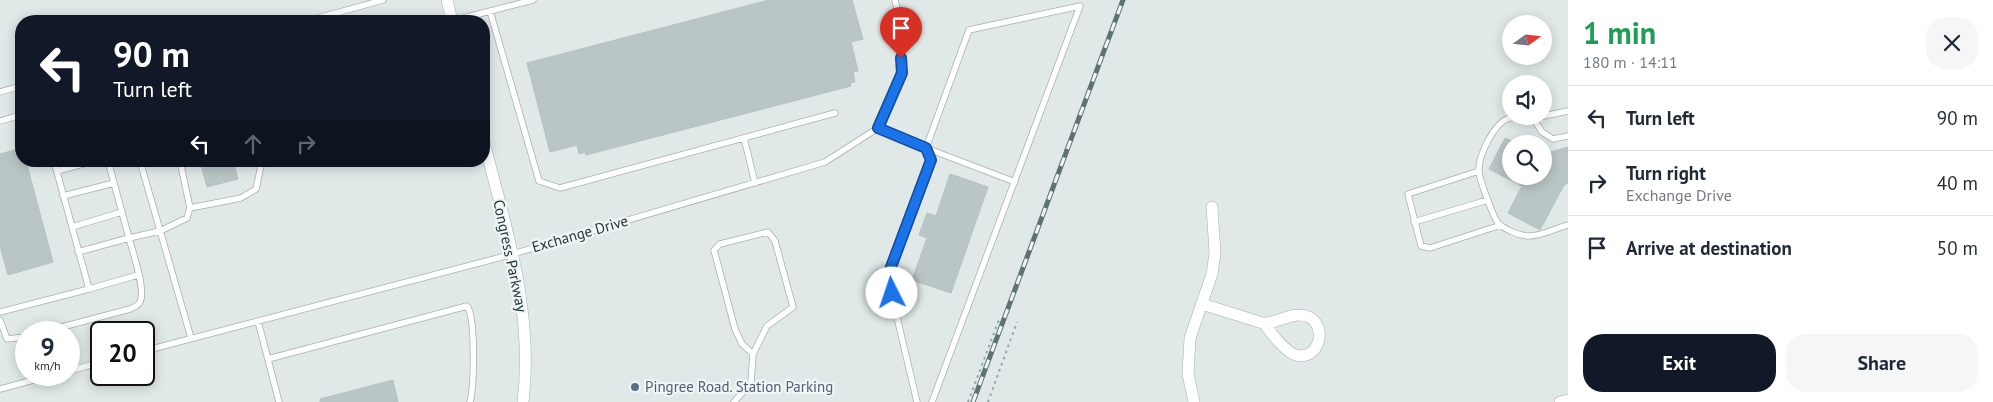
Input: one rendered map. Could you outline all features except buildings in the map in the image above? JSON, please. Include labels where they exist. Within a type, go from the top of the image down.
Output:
[{"type":"street","points":[[447,0],[451,15]]},
{"type":"street","name":"Congress Parkway","points":[[490,165],[520,288],[527,367],[523,402]]},
{"type":"street","points":[[1194,402],[1188,374],[1190,338],[1212,274],[1215,253],[1212,207]]},
{"type":"street","points":[[1202,304],[1264,323],[1296,315],[1307,316],[1318,327],[1319,342],[1311,353],[1304,356],[1296,355],[1288,350],[1264,323]]},
{"type":"street","points":[[1560,402],[1568,400]]},
{"type":"lane","points":[[329,15],[383,0]]},
{"type":"lane","points":[[475,15],[533,0]]},
{"type":"lane","points":[[895,0],[898,12],[902,73],[878,128],[1014,182]]},
{"type":"lane","points":[[917,402],[888,275],[931,160],[926,148],[969,30],[1080,6],[932,402]]},
{"type":"lane","points":[[490,11],[538,181],[560,188],[835,113]]},
{"type":"lane","points":[[0,92],[15,88]]},
{"type":"lane","points":[[1552,114],[1568,111]]},
{"type":"lane","points":[[0,121],[15,117]]},
{"type":"lane","points":[[1502,122],[1489,138],[1481,156],[1478,171],[1498,223],[1512,232],[1528,236],[1568,224]]},
{"type":"lane","points":[[1538,125],[1542,132],[1553,139],[1568,136]]},
{"type":"lane","name":"Exchange Drive","points":[[155,348],[513,254],[824,162],[878,128]]},
{"type":"lane","points":[[744,138],[755,182]]},
{"type":"lane","points":[[56,167],[88,288]]},
{"type":"lane","points":[[57,171],[72,167]]},
{"type":"lane","points":[[80,322],[138,306],[141,301],[142,293],[130,238],[110,167]]},
{"type":"lane","points":[[142,167],[191,338]]},
{"type":"lane","points":[[78,252],[160,231],[187,218],[190,208],[181,167]]},
{"type":"lane","points":[[190,208],[241,198],[256,189],[261,167]]},
{"type":"lane","points":[[1478,171],[1408,194],[1421,246],[1430,248],[1501,225]]},
{"type":"lane","points":[[64,196],[114,183]]},
{"type":"lane","points":[[1414,222],[1488,200]]},
{"type":"lane","points":[[72,227],[122,212]]},
{"type":"lane","points":[[734,402],[751,384],[753,354],[767,326],[793,307],[775,241],[768,232],[720,244],[714,250],[736,329],[742,344],[753,354]]},
{"type":"lane","points":[[0,312],[138,275]]},
{"type":"lane","points":[[268,359],[467,306],[470,310],[472,322],[473,357],[470,402]]},
{"type":"lane","points":[[0,320],[7,339],[15,338]]},
{"type":"lane","points":[[258,321],[279,402]]},
{"type":"lane","points":[[0,389],[15,385]]},
{"type":"path","points":[[968,402],[1000,317]]},
{"type":"path","points":[[988,402],[1017,322]]},
{"type":"railway","points":[[973,402],[1123,0]]},
{"type":"place","name":"Pingree Road. Station Parking","points":[[635,387]]},
{"type":"route","points":[[892,293],[888,275],[931,160],[926,148],[878,128],[902,73],[901,58]]}]
